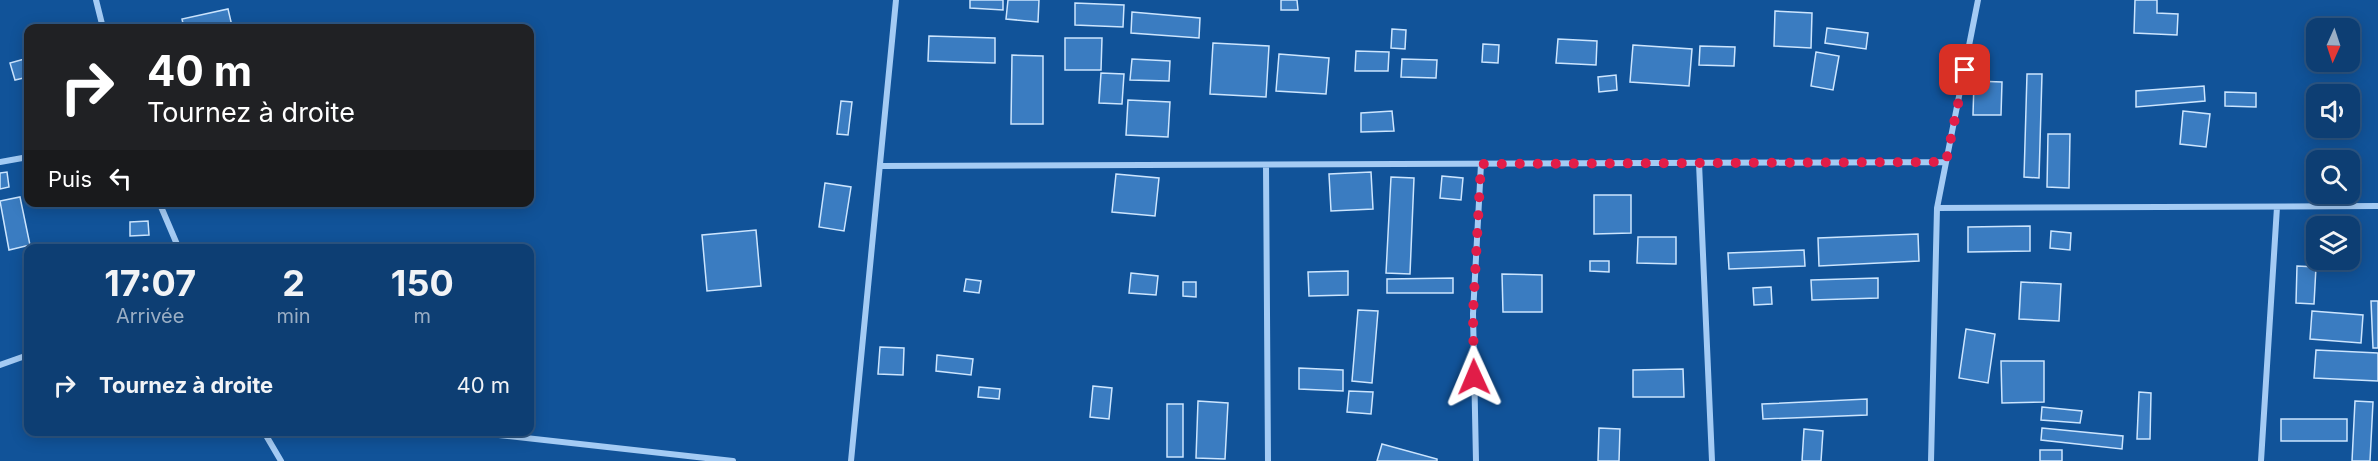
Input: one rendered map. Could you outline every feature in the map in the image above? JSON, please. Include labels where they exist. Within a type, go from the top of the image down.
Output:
[{"type":"street","points":[[96,0],[102,24]]},
{"type":"street","points":[[851,461],[896,0]]},
{"type":"street","points":[[1931,461],[1937,208],[1978,0]]},
{"type":"street","points":[[0,162],[24,158]]},
{"type":"street","points":[[880,166],[1946,162]]},
{"type":"street","points":[[1699,163],[1712,461]]},
{"type":"street","points":[[1476,461],[1473,314],[1481,164]]},
{"type":"street","points":[[1266,165],[1268,461]]},
{"type":"street","points":[[1937,208],[2378,206]]},
{"type":"street","points":[[161,207],[177,244]]},
{"type":"street","points":[[2261,461],[2277,207]]},
{"type":"street","points":[[0,365],[24,356]]},
{"type":"street","points":[[266,436],[281,461]]},
{"type":"street","points":[[507,436],[733,461]]},
{"type":"building","points":[[970,0],[1003,0],[1003,10],[970,8]]},
{"type":"building","points":[[1008,0],[1039,0],[1038,22],[1006,19]]},
{"type":"building","points":[[1281,0],[1297,0],[1298,10],[1281,10]]},
{"type":"building","points":[[2135,0],[2157,0],[2157,13],[2178,14],[2177,35],[2134,33]]},
{"type":"building","points":[[1075,3],[1124,5],[1123,27],[1075,25]]},
{"type":"building","points":[[228,9],[232,24],[183,24],[182,19]]},
{"type":"building","points":[[1775,11],[1812,13],[1811,48],[1774,46]]},
{"type":"building","points":[[1132,12],[1200,18],[1199,38],[1131,33]]},
{"type":"building","points":[[1827,28],[1868,33],[1866,49],[1825,43]]},
{"type":"building","points":[[1392,29],[1406,30],[1405,49],[1391,48]]},
{"type":"building","points":[[929,36],[995,38],[995,63],[928,61]]},
{"type":"building","points":[[1065,38],[1102,38],[1101,70],[1065,70]]},
{"type":"building","points":[[1558,39],[1597,41],[1596,65],[1556,63]]},
{"type":"building","points":[[1213,43],[1269,46],[1266,97],[1210,94]]},
{"type":"building","points":[[1483,44],[1499,45],[1498,63],[1482,62]]},
{"type":"building","points":[[1633,45],[1692,49],[1689,86],[1630,82]]},
{"type":"building","points":[[1700,46],[1735,47],[1734,66],[1699,65]]},
{"type":"building","points":[[1356,51],[1389,52],[1388,71],[1355,71]]},
{"type":"building","points":[[1816,52],[1839,56],[1833,90],[1811,86]]},
{"type":"building","points":[[1279,54],[1329,58],[1326,94],[1276,91]]},
{"type":"building","points":[[1012,55],[1043,56],[1043,124],[1011,124]]},
{"type":"building","points":[[24,59],[24,78],[15,80],[10,63]]},
{"type":"building","points":[[1132,59],[1170,61],[1169,81],[1130,80]]},
{"type":"building","points":[[1402,59],[1437,60],[1436,78],[1401,77]]},
{"type":"building","points":[[1101,73],[1124,74],[1122,104],[1099,103]]},
{"type":"building","points":[[2027,74],[2042,74],[2039,178],[2024,177]]},
{"type":"building","points":[[1616,75],[1617,90],[1599,92],[1598,77]]},
{"type":"building","points":[[1974,81],[2002,82],[2001,115],[1973,115]]},
{"type":"building","points":[[2204,86],[2205,101],[2136,107],[2136,91]]},
{"type":"building","points":[[2225,92],[2256,93],[2256,107],[2225,106]]},
{"type":"building","points":[[1128,100],[1170,102],[1168,137],[1126,135]]},
{"type":"building","points":[[841,101],[852,102],[848,135],[837,134]]},
{"type":"building","points":[[1392,111],[1394,131],[1361,132],[1361,113]]},
{"type":"building","points":[[2183,111],[2210,114],[2206,147],[2180,144]]},
{"type":"building","points":[[2048,134],[2070,134],[2069,188],[2047,187]]},
{"type":"building","points":[[7,172],[9,187],[0,189],[0,173]]},
{"type":"building","points":[[1371,172],[1373,209],[1331,211],[1329,174]]},
{"type":"building","points":[[1116,174],[1159,178],[1155,216],[1112,212]]},
{"type":"building","points":[[1442,176],[1463,178],[1461,200],[1440,198]]},
{"type":"building","points":[[1391,177],[1414,178],[1410,274],[1386,273]]},
{"type":"building","points":[[825,183],[851,187],[844,231],[819,227]]},
{"type":"building","points":[[1594,195],[1631,195],[1631,233],[1594,234]]},
{"type":"building","points":[[20,197],[30,244],[9,250],[0,201]]},
{"type":"building","points":[[148,221],[149,235],[130,236],[130,222]]},
{"type":"building","points":[[2030,226],[2030,251],[1968,252],[1968,227]]},
{"type":"building","points":[[756,230],[761,286],[707,291],[702,235]]},
{"type":"building","points":[[2051,231],[2071,233],[2070,250],[2050,248]]},
{"type":"building","points":[[1918,234],[1919,261],[1819,266],[1818,238]]},
{"type":"building","points":[[1638,237],[1676,237],[1676,264],[1637,263]]},
{"type":"building","points":[[1804,250],[1805,266],[1729,269],[1728,253]]},
{"type":"building","points":[[1590,261],[1609,261],[1609,272],[1590,271]]},
{"type":"building","points":[[2297,266],[2306,266],[2306,270],[2316,270],[2314,304],[2296,303]]},
{"type":"building","points":[[1348,271],[1348,295],[1309,296],[1308,272]]},
{"type":"building","points":[[1131,273],[1158,276],[1156,295],[1129,293]]},
{"type":"building","points":[[1502,274],[1542,275],[1542,312],[1503,312]]},
{"type":"building","points":[[1453,278],[1453,293],[1387,293],[1387,279]]},
{"type":"building","points":[[1878,278],[1878,298],[1812,300],[1811,280]]},
{"type":"building","points":[[966,279],[981,281],[979,293],[964,291]]},
{"type":"building","points":[[1183,282],[1196,282],[1196,297],[1183,296]]},
{"type":"building","points":[[2021,282],[2061,284],[2059,321],[2019,319]]},
{"type":"building","points":[[1771,287],[1772,304],[1754,305],[1753,288]]},
{"type":"building","points":[[2371,301],[2378,301],[2378,348],[2373,348]]},
{"type":"building","points":[[1358,310],[1378,311],[1372,383],[1352,381]]},
{"type":"building","points":[[2312,311],[2363,315],[2361,343],[2310,339]]},
{"type":"building","points":[[1966,329],[1995,334],[1988,383],[1959,378]]},
{"type":"building","points":[[880,347],[904,348],[903,375],[878,374]]},
{"type":"building","points":[[2316,350],[2378,353],[2378,381],[2314,378]]},
{"type":"building","points":[[937,355],[973,359],[971,375],[936,371]]},
{"type":"building","points":[[2001,361],[2044,361],[2044,402],[2002,403]]},
{"type":"building","points":[[1299,368],[1343,370],[1343,391],[1299,389]]},
{"type":"building","points":[[1683,369],[1684,397],[1633,397],[1633,370]]},
{"type":"building","points":[[1093,386],[1112,388],[1109,419],[1090,417]]},
{"type":"building","points":[[979,387],[1000,389],[999,399],[978,397]]},
{"type":"building","points":[[1349,391],[1373,392],[1371,414],[1347,412]]},
{"type":"building","points":[[2139,392],[2151,393],[2150,439],[2137,439]]},
{"type":"building","points":[[1867,399],[1867,415],[1763,419],[1762,404]]},
{"type":"building","points":[[1198,401],[1228,403],[1225,459],[1196,458]]},
{"type":"building","points":[[2355,401],[2373,402],[2370,461],[2352,461]]},
{"type":"building","points":[[1167,404],[1183,404],[1183,457],[1167,457]]},
{"type":"building","points":[[2042,407],[2082,411],[2080,423],[2041,420]]},
{"type":"building","points":[[2281,419],[2347,419],[2347,441],[2281,441]]},
{"type":"building","points":[[1599,428],[1620,429],[1619,461],[1598,461]]},
{"type":"building","points":[[2042,428],[2123,436],[2122,449],[2041,440]]},
{"type":"building","points":[[1804,429],[1823,431],[1821,461],[1802,461]]},
{"type":"building","points":[[1382,444],[1437,459],[1437,461],[1377,461]]},
{"type":"building","points":[[2040,450],[2062,450],[2062,461],[2040,461]]},
{"type":"route","points":[[1474,377],[1473,314],[1481,164],[1946,162],[1965,70]]}]
